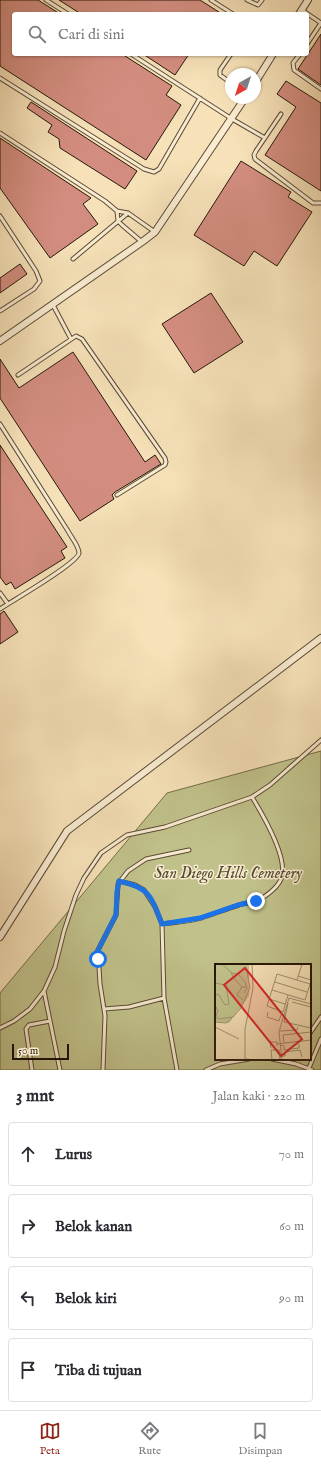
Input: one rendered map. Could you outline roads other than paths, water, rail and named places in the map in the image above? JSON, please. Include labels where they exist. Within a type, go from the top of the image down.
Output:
[{"type":"street","points":[[300,12],[308,0]]},
{"type":"street","points":[[261,74],[273,56]]},
{"type":"street","points":[[0,341],[53,305],[154,232],[241,104]]},
{"type":"street","points":[[0,937],[67,831],[321,638]]},
{"type":"lane","points":[[46,0],[65,12]]},
{"type":"lane","points":[[211,0],[230,12]]},
{"type":"lane","points":[[247,0],[258,5],[262,0]]},
{"type":"lane","points":[[309,17],[321,23],[309,41]]},
{"type":"lane","points":[[134,56],[232,119],[265,138]]},
{"type":"lane","points":[[225,79],[220,75],[220,70],[230,56]]},
{"type":"lane","points":[[298,56],[293,63],[294,70],[321,89]]},
{"type":"lane","points":[[0,78],[144,169],[154,172],[159,169],[200,98]]},
{"type":"lane","points":[[281,114],[256,151],[254,155],[256,161],[313,203],[321,203]]},
{"type":"lane","points":[[0,133],[105,201],[117,211],[128,214],[154,232]]},
{"type":"lane","points":[[117,211],[118,221],[142,242]]},
{"type":"lane","points":[[73,259],[128,214]]},
{"type":"lane","points":[[0,216],[36,271],[40,281],[34,289],[0,311]]},
{"type":"lane","points":[[53,305],[71,339]]},
{"type":"lane","points":[[18,375],[76,335],[82,339],[165,458],[166,462],[165,465],[117,495]]},
{"type":"lane","points":[[0,424],[68,531],[77,546],[79,553],[68,566],[0,609]]},
{"type":"lane","points":[[0,593],[8,604]]},
{"type":"lane","points":[[0,1028],[30,1009],[44,991],[55,967],[64,931],[76,895],[84,878],[101,853],[127,835],[164,827],[252,797],[270,785],[321,740]]},
{"type":"lane","points":[[162,924],[200,918],[238,905],[256,901],[268,894],[277,885],[282,877],[282,866],[278,849],[264,818],[252,797]]},
{"type":"lane","points":[[103,1070],[105,1016],[99,972],[98,950],[116,915],[119,881],[128,871],[146,860],[189,850]]},
{"type":"lane","points":[[119,881],[135,885],[144,890],[156,907],[162,924],[164,998],[177,1070]]},
{"type":"lane","points":[[44,991],[60,1070]]},
{"type":"lane","points":[[104,1009],[129,1007],[164,998]]},
{"type":"lane","points":[[311,1032],[321,1017]]},
{"type":"lane","points":[[32,1070],[26,1029],[29,1025],[50,1021]]},
{"type":"lane","points":[[277,1060],[310,1069],[321,1039]]},
{"type":"lane","points":[[206,1070],[220,1064],[243,1060]]},
{"type":"lane","points":[[296,1064],[298,1060]]},
{"type":"park label","name":"San Diego Hills Cemetery","points":[[228,872]]}]
